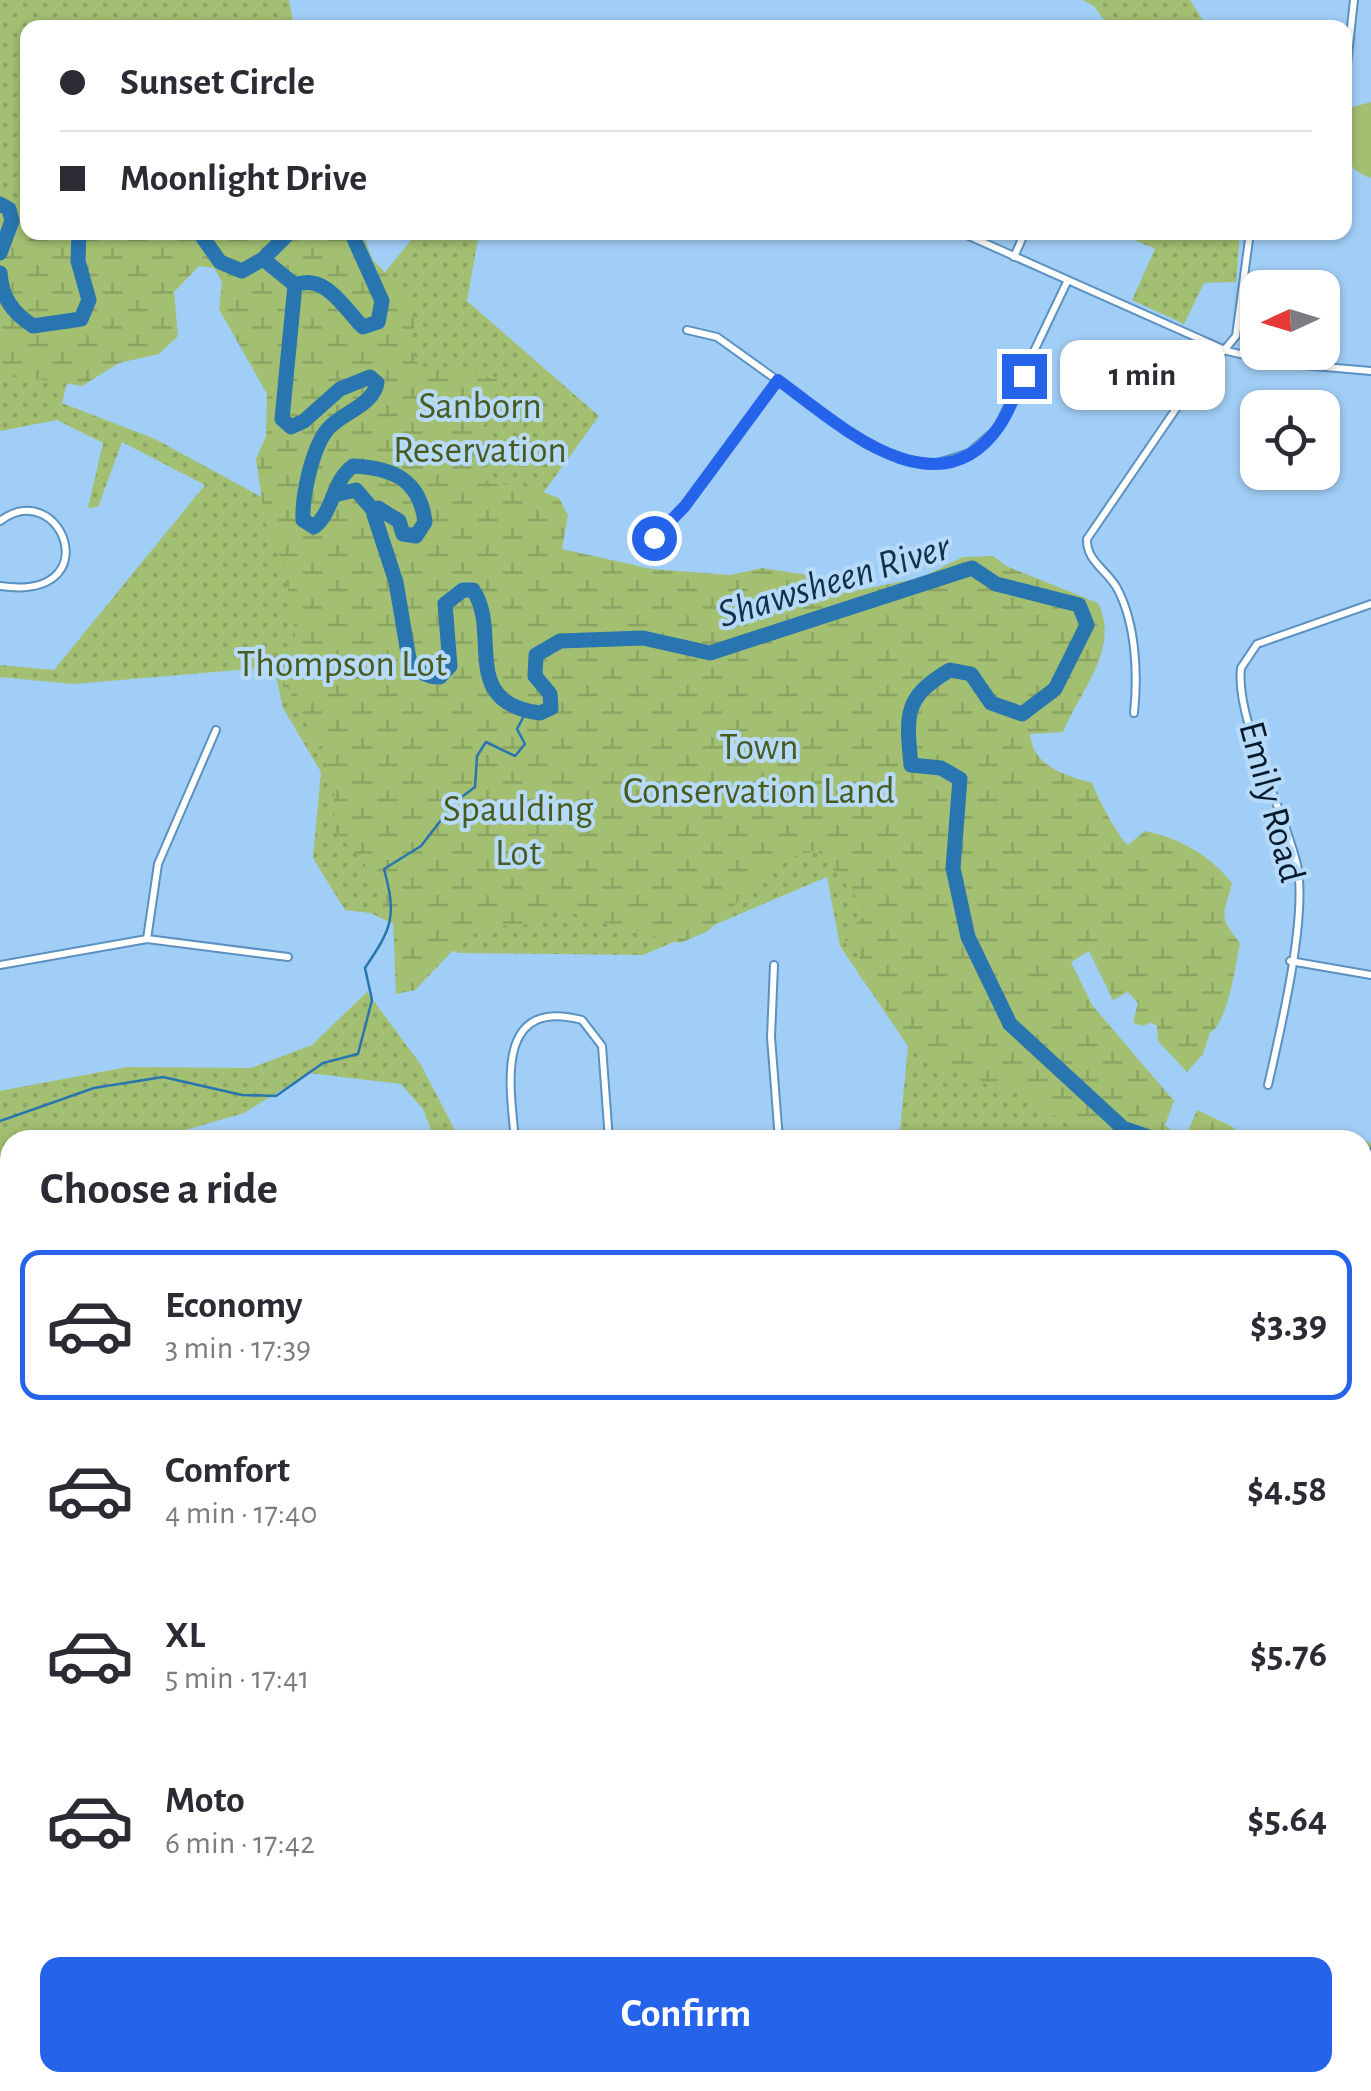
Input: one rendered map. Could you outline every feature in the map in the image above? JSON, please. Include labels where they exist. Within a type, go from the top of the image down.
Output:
[{"type":"street","points":[[977,240],[1226,351],[1279,363],[1371,371]]},
{"type":"street","points":[[1014,257],[1021,240]]},
{"type":"street","points":[[1134,713],[1129,625],[1118,588],[1086,551],[1087,539],[1182,400],[1226,351],[1242,315],[1249,240]]},
{"type":"street","points":[[687,330],[716,337],[886,454],[928,464],[958,457],[981,446],[1000,424],[1067,282]]},
{"type":"street","points":[[654,538],[685,506],[778,380]]},
{"type":"street","points":[[0,521],[20,511],[45,515],[62,533],[66,551],[61,570],[48,584],[30,590],[0,586]]},
{"type":"street","name":"Emily Road","points":[[1268,1084],[1290,961],[1298,870],[1245,706],[1241,668],[1257,644],[1371,604]]},
{"type":"street","points":[[147,939],[158,864],[216,730]]},
{"type":"street","points":[[0,965],[147,939],[288,956]]},
{"type":"street","points":[[1290,961],[1371,974]]},
{"type":"street","points":[[774,965],[771,1037],[777,1130]]},
{"type":"street","points":[[513,1130],[509,1071],[516,1040],[534,1021],[559,1016],[582,1020],[602,1046],[608,1130]]},
{"type":"street","points":[[0,1487],[0,1518]]},
{"type":"green space","points":[[0,0],[289,0],[293,20],[20,20],[20,240],[33,240],[84,314],[62,403],[155,439],[287,511],[377,282],[411,240],[478,240],[467,301],[599,416],[533,507],[445,604],[1019,709],[1055,923],[1127,1130],[900,1130],[908,1046],[840,946],[827,877],[643,955],[458,953],[370,913],[345,910],[313,858],[321,772],[283,708],[274,667],[73,684],[0,677],[0,665],[54,670],[205,485],[122,442],[98,507],[88,508],[103,443],[57,420],[0,431]]},
{"type":"green space","points":[[1083,0],[1190,0],[1203,20],[1104,20],[1094,6]]},
{"type":"green space","points":[[1371,102],[1371,178],[1352,165],[1352,107]]},
{"type":"green space","points":[[0,189],[20,202],[20,240],[365,240],[372,259],[399,287],[416,322],[409,347],[422,370],[462,370],[497,379],[494,401],[468,463],[490,482],[524,486],[559,498],[568,515],[562,549],[652,569],[730,575],[762,568],[814,576],[832,583],[839,594],[920,578],[963,557],[993,556],[1006,566],[1098,603],[1104,636],[1095,669],[1063,732],[1030,734],[1032,745],[1052,768],[1092,783],[1128,845],[1145,831],[1158,834],[1193,849],[1232,883],[1225,920],[1240,943],[1230,992],[1203,1054],[1187,1072],[1158,1041],[1157,1026],[1151,1022],[1143,1026],[1133,1023],[1138,1003],[1128,992],[1113,1000],[1089,951],[1071,962],[1092,1005],[1174,1101],[1165,1125],[1171,1130],[1076,1130],[1009,1085],[997,1094],[971,1076],[928,1060],[859,975],[860,953],[848,951],[844,935],[869,912],[817,850],[781,860],[708,931],[680,943],[550,907],[524,925],[490,926],[464,939],[415,990],[396,994],[393,919],[363,861],[334,830],[334,777],[285,683],[295,634],[285,569],[265,521],[256,459],[266,436],[267,394],[219,309],[222,282],[214,268],[199,266],[174,292],[178,336],[159,354],[119,363],[82,386],[0,373]]},
{"type":"green space","points":[[1135,240],[1239,240],[1236,282],[1204,283],[1184,324],[1132,300],[1155,249]]},
{"type":"green space","points":[[367,992],[421,1065],[455,1130],[431,1130],[423,1109],[401,1084],[309,1073],[244,1113],[185,1130],[0,1130],[0,1091],[127,1067],[251,1068],[312,1045]]},
{"type":"green space","points":[[1197,1110],[1235,1130],[1188,1130]]},
{"type":"waterway","name":"Shawsheen River","points":[[0,204],[9,209],[12,221],[0,253]]},
{"type":"waterway","name":"Shawsheen River","points":[[0,273],[9,304],[33,326],[81,319],[89,300],[78,261],[79,240]]},
{"type":"waterway","name":"Shawsheen River","points":[[205,240],[220,262],[242,271],[263,259],[282,240]]},
{"type":"waterway","name":"Shawsheen River","points":[[355,240],[382,301],[378,322],[363,327],[324,288],[306,283],[295,285],[282,419],[291,427],[304,421],[340,389],[370,377],[377,383],[369,398],[333,424],[322,438],[309,473],[303,520],[314,527],[321,520],[341,480],[353,466],[392,473],[410,486],[425,522],[416,536],[403,534],[399,521],[378,508],[374,515],[396,582],[409,659],[422,672],[440,677],[450,666],[445,604],[463,590],[473,590],[481,607],[490,681],[499,696],[515,707],[540,713],[551,708],[550,694],[535,676],[536,655],[560,641],[643,638],[710,653],[972,568],[996,584],[1079,605],[1087,625],[1055,689],[1022,714],[991,703],[971,674],[950,670],[924,689],[916,698],[909,720],[911,765],[941,768],[960,779],[953,868],[968,937],[1010,1024],[1129,1130]]},
{"type":"waterway","name":"Shawsheen River","points":[[263,259],[295,285]]},
{"type":"waterway","name":"Shawsheen River","points":[[334,495],[356,490],[374,511]]},
{"type":"waterway","points":[[0,1121],[94,1088],[163,1077],[242,1095],[276,1096],[323,1063],[358,1054],[372,1000],[365,968],[390,921],[384,869],[421,846],[455,802],[475,787],[477,756],[486,742],[515,756],[525,744],[517,729],[526,712]]},
{"type":"route","points":[[654,538],[685,506],[778,380],[879,452],[935,464],[981,446],[1006,415],[1024,376]]},
{"type":"park label","name":"Sanborn Reservation","points":[[480,429]]},
{"type":"park label","name":"Thompson Lot","points":[[342,665]]},
{"type":"park label","name":"Town Conservation Land","points":[[759,770]]},
{"type":"park label","name":"Spaulding Lot","points":[[518,832]]}]
